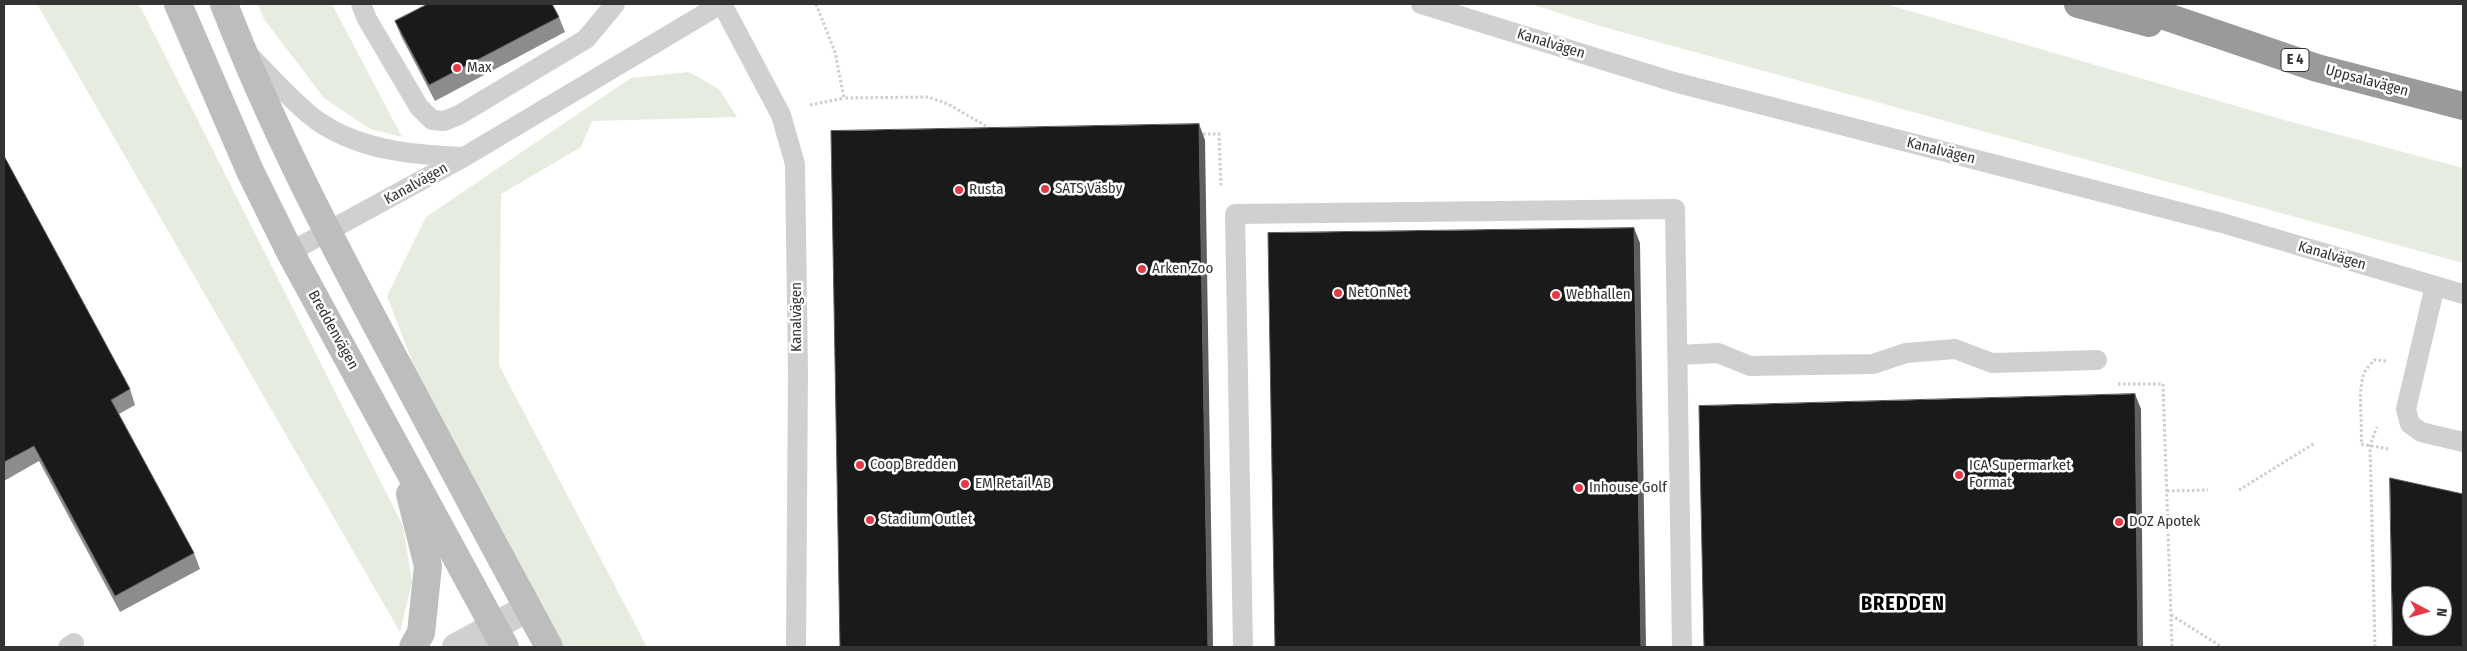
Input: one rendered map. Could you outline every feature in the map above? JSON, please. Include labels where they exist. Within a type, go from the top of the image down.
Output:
[{"type":"highway","points":[[2078,4],[2318,68]]},
{"type":"highway","name":"Uppsalavägen","points":[[2129,4],[2318,68],[2463,106]]},
{"type":"street","name":"Breddenvägen","points":[[178,4],[250,171],[290,252],[499,637]]},
{"type":"street","points":[[224,4],[290,157],[327,233],[549,647]]},
{"type":"street","points":[[400,452],[428,566],[421,633],[413,647]]},
{"type":"street","points":[[456,647],[499,637],[528,608]]},
{"type":"lane","points":[[361,4],[367,19],[419,108],[432,120],[444,121],[459,115],[586,39],[615,4]]},
{"type":"lane","name":"Kanalvägen","points":[[290,252],[464,157],[721,4],[781,115],[795,164],[798,455],[796,647]]},
{"type":"lane","name":"Kanalvägen","points":[[1420,4],[1674,82],[2222,223],[2463,294]]},
{"type":"lane","points":[[241,47],[312,116],[349,138],[380,148],[426,156],[464,157]]},
{"type":"lane","points":[[1243,647],[1235,214],[1675,209],[1682,647]]},
{"type":"lane","points":[[2435,286],[2406,409],[2410,424],[2421,432],[2463,442]]},
{"type":"lane","points":[[1678,355],[1718,353],[1750,366],[1873,364],[1906,353],[1955,349],[1992,363],[2097,360]]},
{"type":"path","points":[[816,4],[823,16],[835,52],[844,98],[928,97],[939,99],[997,132]]},
{"type":"path","points":[[1191,134],[1219,134],[1221,193]]},
{"type":"path","points":[[2114,384],[2164,384],[2172,647]]},
{"type":"path","points":[[2239,490],[2315,443]]},
{"type":"path","points":[[2370,445],[2375,647]]},
{"type":"path","points":[[2167,490],[2208,490]]},
{"type":"path","points":[[2170,614],[2222,647]]},
{"type":"shaded area","points":[[37,4],[139,4],[403,526],[412,582],[400,632]]},
{"type":"shaded area","points":[[258,4],[332,4],[402,137],[370,129],[324,98],[264,19]]},
{"type":"shaded area","points":[[1531,4],[1886,4],[2284,120],[2463,168],[2463,263],[1600,26]]},
{"type":"shaded area","points":[[689,72],[719,89],[737,117],[592,121],[581,147],[501,194],[499,365],[647,647],[562,647],[439,431],[387,296],[426,217],[631,78]]},
{"type":"building","name":"Max","points":[[428,4],[552,4],[559,17],[429,85],[395,21]]},
{"type":"building","points":[[1199,124],[1208,647],[840,647],[831,131]]},
{"type":"building","points":[[4,156],[130,389],[111,400],[194,553],[115,596],[34,446],[4,462]]},
{"type":"building","points":[[1634,228],[1641,647],[1275,647],[1268,233]]},
{"type":"building","points":[[2135,394],[2138,647],[1704,647],[1699,406]]},
{"type":"building","points":[[2390,478],[2463,494],[2463,647],[2393,647]]},
{"type":"place","name":"Max","points":[[457,68]]},
{"type":"place","name":"SATS Väsby","points":[[1045,189]]},
{"type":"place","name":"Rusta","points":[[959,190]]},
{"type":"place","name":"Arken Zoo","points":[[1142,269]]},
{"type":"place","name":"NetOnNet","points":[[1338,293]]},
{"type":"place","name":"Webhallen","points":[[1556,295]]},
{"type":"place","name":"Coop Bredden","points":[[860,465]]},
{"type":"place","name":"ICA Supermarket Format","points":[[1959,475]]},
{"type":"place","name":"EM Retail AB","points":[[965,484]]},
{"type":"place","name":"Inhouse Golf","points":[[1579,488]]},
{"type":"place","name":"Stadium Outlet","points":[[870,520]]},
{"type":"place","name":"DOZ Apotek","points":[[2119,522]]},
{"type":"district","name":"BREDDEN","points":[[1903,604]]}]
